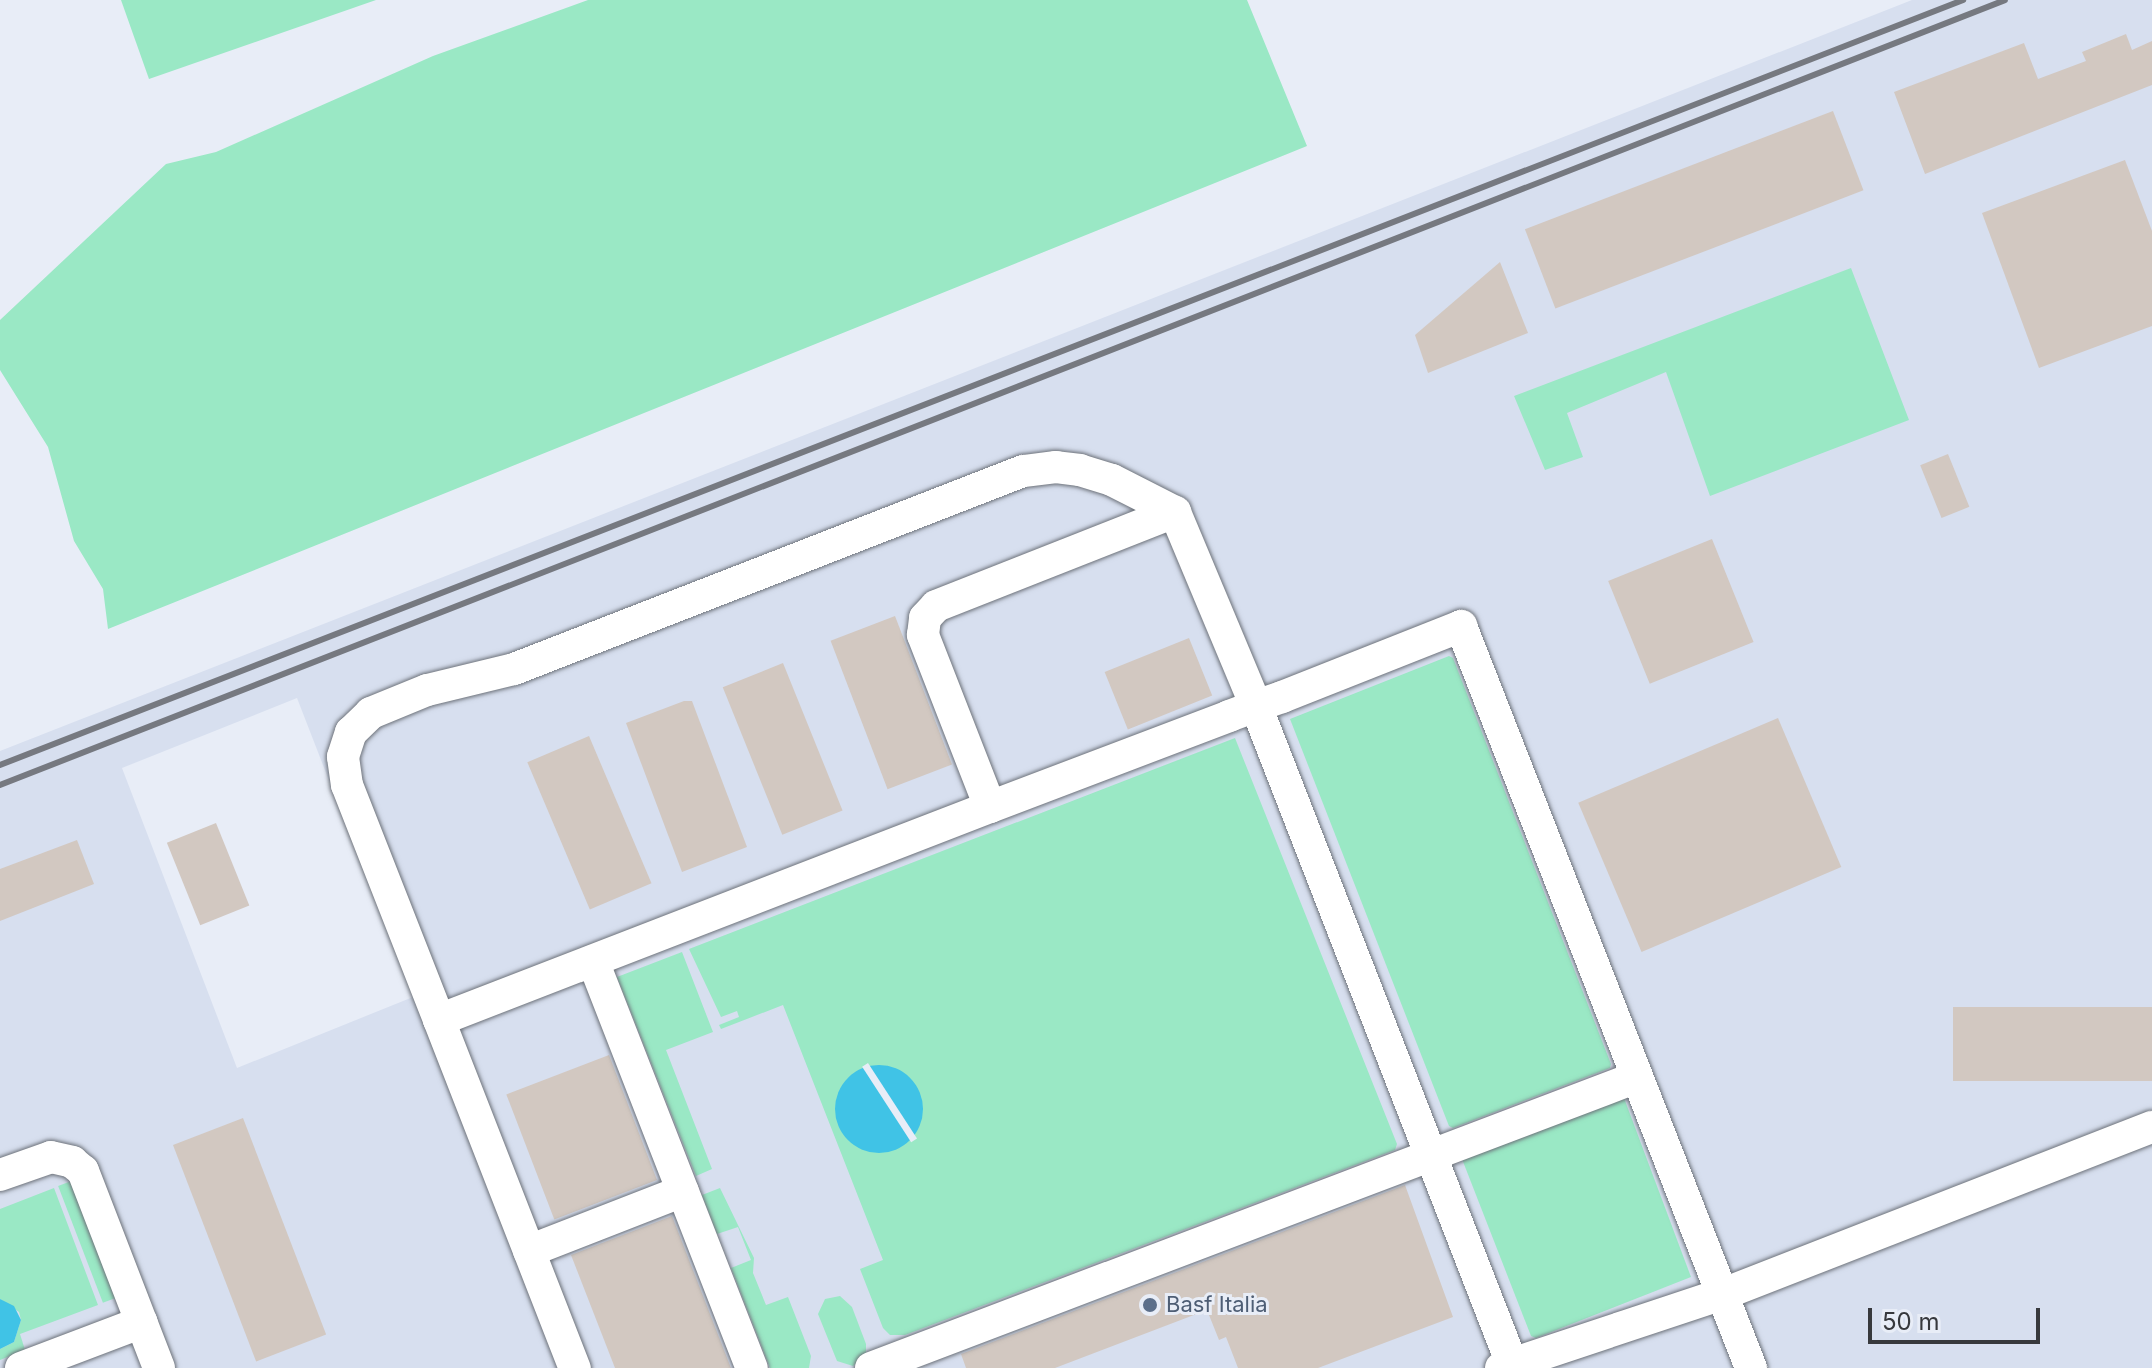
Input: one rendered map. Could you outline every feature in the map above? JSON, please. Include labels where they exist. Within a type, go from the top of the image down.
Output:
[{"type":"lane","points":[[575,1368],[345,778],[346,744],[351,732],[365,716],[437,686],[514,669],[1023,471],[1056,467],[1080,470],[1112,480],[1175,512],[1256,706],[1430,1155],[1506,1366],[1723,1294],[2152,1127]]},
{"type":"lane","points":[[990,807],[923,635],[925,618],[936,606],[1175,512]]},
{"type":"lane","points":[[439,1020],[1461,626],[1751,1368]]},
{"type":"lane","points":[[593,961],[752,1368]]},
{"type":"lane","points":[[880,1366],[1637,1077]]},
{"type":"lane","points":[[0,1175],[51,1157],[72,1162],[83,1171],[159,1368]]},
{"type":"lane","points":[[529,1251],[683,1191]]},
{"type":"lane","points":[[21,1368],[142,1322]]},
{"type":"shaded area","points":[[1912,0],[2152,0],[2152,1368],[0,1368],[0,751]],"holes":[[[297,698],[413,997],[237,1068],[122,768]]]},
{"type":"green space","points":[[121,0],[376,0],[149,79]]},
{"type":"green space","points":[[588,0],[1247,0],[1307,146],[108,629],[103,589],[74,541],[48,447],[0,370],[0,320],[166,164],[216,152],[433,56]]},
{"type":"green space","points":[[1851,268],[1909,420],[1710,496],[1666,372],[1567,413],[1583,457],[1545,470],[1514,396]]},
{"type":"green space","points":[[1449,656],[1453,658],[1611,1064],[1610,1068],[1453,1128],[1449,1126],[1290,719]]},
{"type":"green space","points":[[1235,738],[1397,1144],[1395,1150],[905,1335],[890,1335],[883,1328],[860,1269],[883,1260],[783,1005],[721,1029],[719,1025],[739,1017],[737,1011],[721,1017],[689,949]]},
{"type":"green space","points":[[682,952],[713,1032],[666,1050],[712,1169],[696,1176],[617,977]]},
{"type":"green space","points":[[1624,1098],[1691,1277],[1536,1338],[1531,1336],[1462,1159]]},
{"type":"green space","points":[[74,1180],[119,1297],[103,1303],[58,1186]]},
{"type":"green space","points":[[54,1188],[98,1305],[20,1334],[25,1350],[0,1360],[0,1349],[14,1342],[21,1320],[19,1312],[0,1299],[0,1209]]},
{"type":"green space","points":[[720,1188],[754,1258],[753,1273],[766,1305],[788,1297],[811,1356],[809,1368],[770,1368],[731,1268],[751,1260],[738,1227],[717,1234],[702,1195]]},
{"type":"green space","points":[[840,1296],[852,1307],[866,1344],[866,1355],[853,1366],[837,1361],[818,1314],[825,1299]]},
{"type":"water","points":[[879,1065],[896,1069],[910,1078],[919,1092],[923,1109],[919,1126],[910,1140],[896,1149],[879,1153],[862,1149],[848,1140],[839,1126],[835,1109],[839,1092],[848,1078],[862,1069]]},
{"type":"water","points":[[0,1299],[14,1306],[21,1320],[14,1342],[0,1349]]},
{"type":"pier","points":[[868,1063],[917,1138],[911,1142],[862,1067]]},
{"type":"building","points":[[2126,34],[2132,50],[2152,41],[2152,85],[1925,174],[1894,92],[2024,43],[2038,79],[2086,61],[2082,52]]},
{"type":"building","points":[[1833,111],[1863,190],[1555,309],[1525,229]]},
{"type":"building","points":[[2125,160],[2152,231],[2152,326],[2039,368],[1982,213]]},
{"type":"building","points":[[1500,262],[1528,333],[1428,373],[1415,335]]},
{"type":"building","points":[[1948,454],[1969,507],[1942,518],[1920,465]]},
{"type":"building","points":[[1712,539],[1754,642],[1650,684],[1608,581]]},
{"type":"building","points":[[895,616],[952,764],[888,789],[831,641]]},
{"type":"building","points":[[1189,638],[1212,695],[1128,730],[1105,672]]},
{"type":"building","points":[[783,663],[843,810],[782,835],[723,687]]},
{"type":"building","points":[[684,701],[692,701],[747,847],[682,872],[626,723]]},
{"type":"building","points":[[1778,718],[1841,867],[1642,952],[1578,803]]},
{"type":"building","points":[[589,736],[652,883],[590,909],[527,762]]},
{"type":"building","points":[[216,823],[249,906],[200,925],[167,843]]},
{"type":"building","points":[[77,840],[94,884],[0,921],[0,869]]},
{"type":"building","points":[[1953,1007],[2152,1007],[2152,1081],[1953,1081]]},
{"type":"building","points":[[609,1055],[657,1180],[554,1220],[506,1094]]},
{"type":"building","points":[[243,1118],[326,1335],[256,1361],[173,1145]]},
{"type":"building","points":[[1405,1185],[1453,1317],[1318,1368],[1238,1368],[1226,1337],[1219,1340],[1207,1310],[1055,1368],[966,1368],[961,1354]]},
{"type":"building","points":[[672,1216],[731,1368],[615,1368],[571,1255]]},
{"type":"railway","points":[[0,765],[1963,0]]},
{"type":"railway","points":[[0,785],[2005,0]]},
{"type":"place","name":"Basf Italia","points":[[1150,1305]]}]
